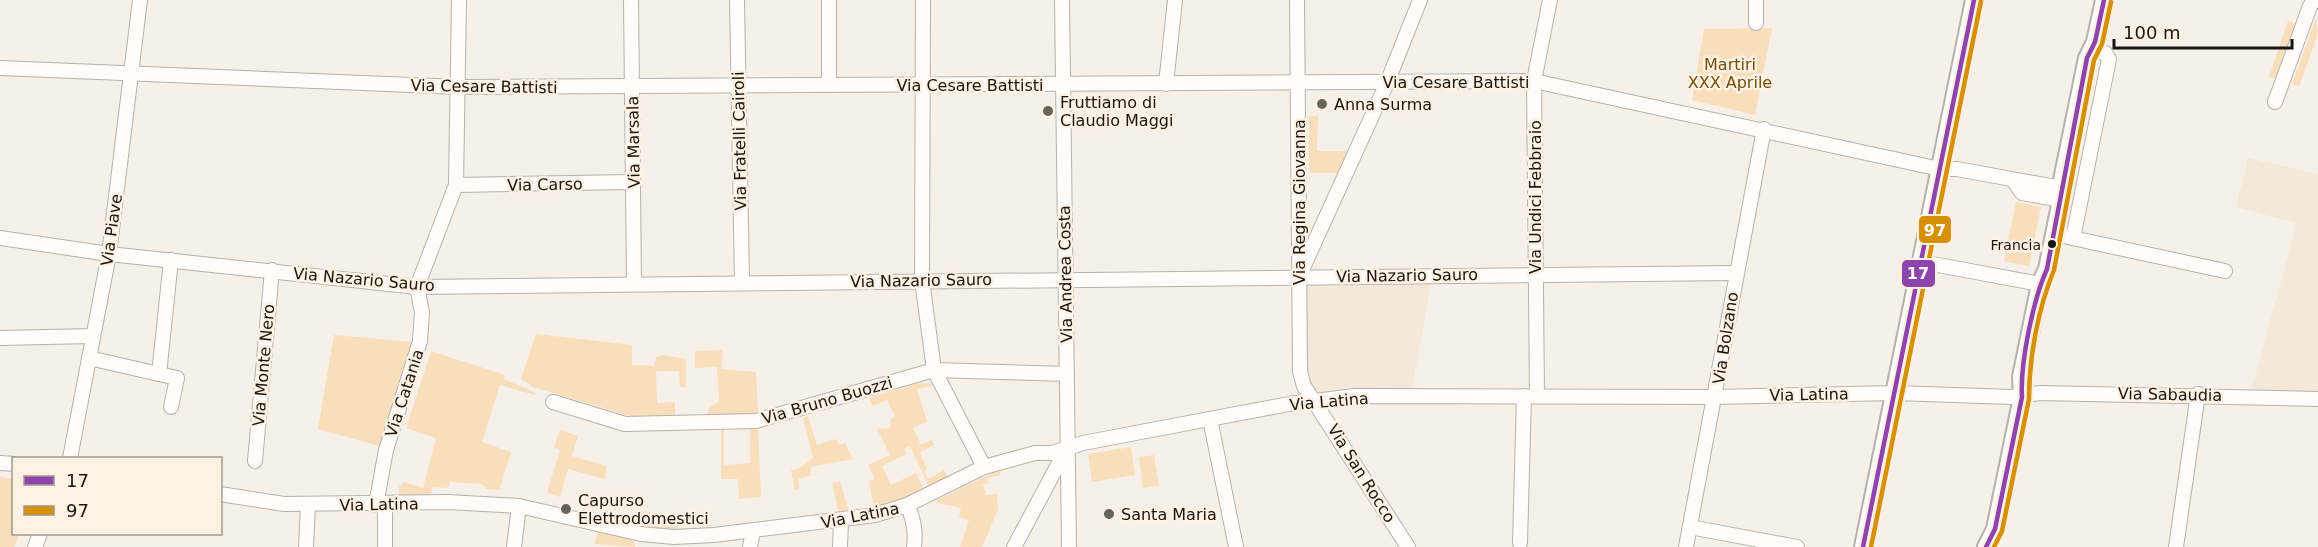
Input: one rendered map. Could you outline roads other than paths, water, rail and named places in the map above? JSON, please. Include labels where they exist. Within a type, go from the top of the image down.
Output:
[{"type":"street","name":"Via Piave","points":[[70,457],[109,254],[140,0]]},
{"type":"street","points":[[417,286],[456,185],[457,97],[460,87],[459,0]]},
{"type":"street","name":"Via Marsala","points":[[631,0],[634,284]]},
{"type":"street","name":"Via Fratelli Cairoli","points":[[737,0],[742,282]]},
{"type":"street","points":[[829,0],[829,85]]},
{"type":"street","points":[[923,0],[922,280],[934,370],[984,467]]},
{"type":"street","name":"Via Andrea Costa","points":[[1062,0],[1069,547]]},
{"type":"street","points":[[1166,84],[1175,0]]},
{"type":"street","name":"Via Regina Giovanna","points":[[1297,0],[1300,372],[1304,386],[1316,400]]},
{"type":"street","points":[[1299,276],[1387,83],[1420,0]]},
{"type":"street","name":"Via Undici Febbraio","points":[[1531,396],[1536,274],[1534,81],[1550,0]]},
{"type":"street","points":[[1756,0],[1756,23]]},
{"type":"street","points":[[1863,547],[1974,0]]},
{"type":"street","points":[[1986,547],[1995,529],[2022,397],[2021,377],[2040,284],[2047,269],[2087,58],[2104,0]]},
{"type":"street","points":[[2275,102],[2312,2]]},
{"type":"street","points":[[2073,238],[2109,59],[2105,53],[2091,49]]},
{"type":"street","name":"Via Cesare Battisti","points":[[0,68],[132,71],[460,87],[1534,81],[1941,169],[2013,180],[2061,194]]},
{"type":"street","name":"Via Bolzano","points":[[1686,547],[1715,396],[1735,273],[1764,129]]},
{"type":"street","name":"Via Carso","points":[[456,185],[633,182]]},
{"type":"street","points":[[2054,234],[2225,271]]},
{"type":"street","name":"Via Nazario Sauro","points":[[0,238],[109,254],[417,286],[1735,273]]},
{"type":"street","points":[[159,374],[171,260]]},
{"type":"street","points":[[1922,262],[2040,284]]},
{"type":"street","name":"Via Monte Nero","points":[[255,461],[272,270]]},
{"type":"street","name":"Via Catania","points":[[385,547],[380,505],[386,450],[420,340],[422,312],[417,286]]},
{"type":"street","points":[[0,338],[93,336]]},
{"type":"street","points":[[89,358],[177,378],[171,407]]},
{"type":"street","name":"Via Bruno Buozzi","points":[[553,402],[625,423],[756,421],[934,370],[1067,374]]},
{"type":"street","name":"Via Latina","points":[[222,494],[284,504],[308,505],[448,502],[519,506],[640,541],[841,521],[908,506],[984,467],[1035,453],[1052,453],[1210,419],[1316,400],[1355,396],[1715,396],[1895,393],[2022,397]]},
{"type":"street","name":"Via Sabaudia","points":[[2022,397],[2040,393],[2198,394],[2318,399]]},
{"type":"street","points":[[2176,547],[2198,394]]},
{"type":"street","points":[[1520,543],[1531,396]]},
{"type":"street","name":"Via San Rocco","points":[[1316,400],[1408,547]]},
{"type":"street","points":[[1210,419],[1236,547]]},
{"type":"street","points":[[1014,547],[1067,448]]},
{"type":"street","points":[[306,547],[308,505]]},
{"type":"street","points":[[513,547],[519,506]]},
{"type":"street","points":[[908,506],[916,536],[914,547]]},
{"type":"street","points":[[840,547],[841,521]]},
{"type":"street","points":[[1690,527],[1797,547]]},
{"type":"street","points":[[750,547],[753,531]]},
{"type":"place","name":"Anna Surma","points":[[1322,104]]},
{"type":"place","name":"Fruttiamo di Claudio Maggi","points":[[1048,111]]},
{"type":"place","name":"Francia","points":[[2052,244]]},
{"type":"place","name":"Capurso Elettrodomestici","points":[[566,509]]},
{"type":"place","name":"Santa Maria","points":[[1109,514]]},
{"type":"park label","name":"Martiri XXX Aprile","points":[[1730,73]]}]
